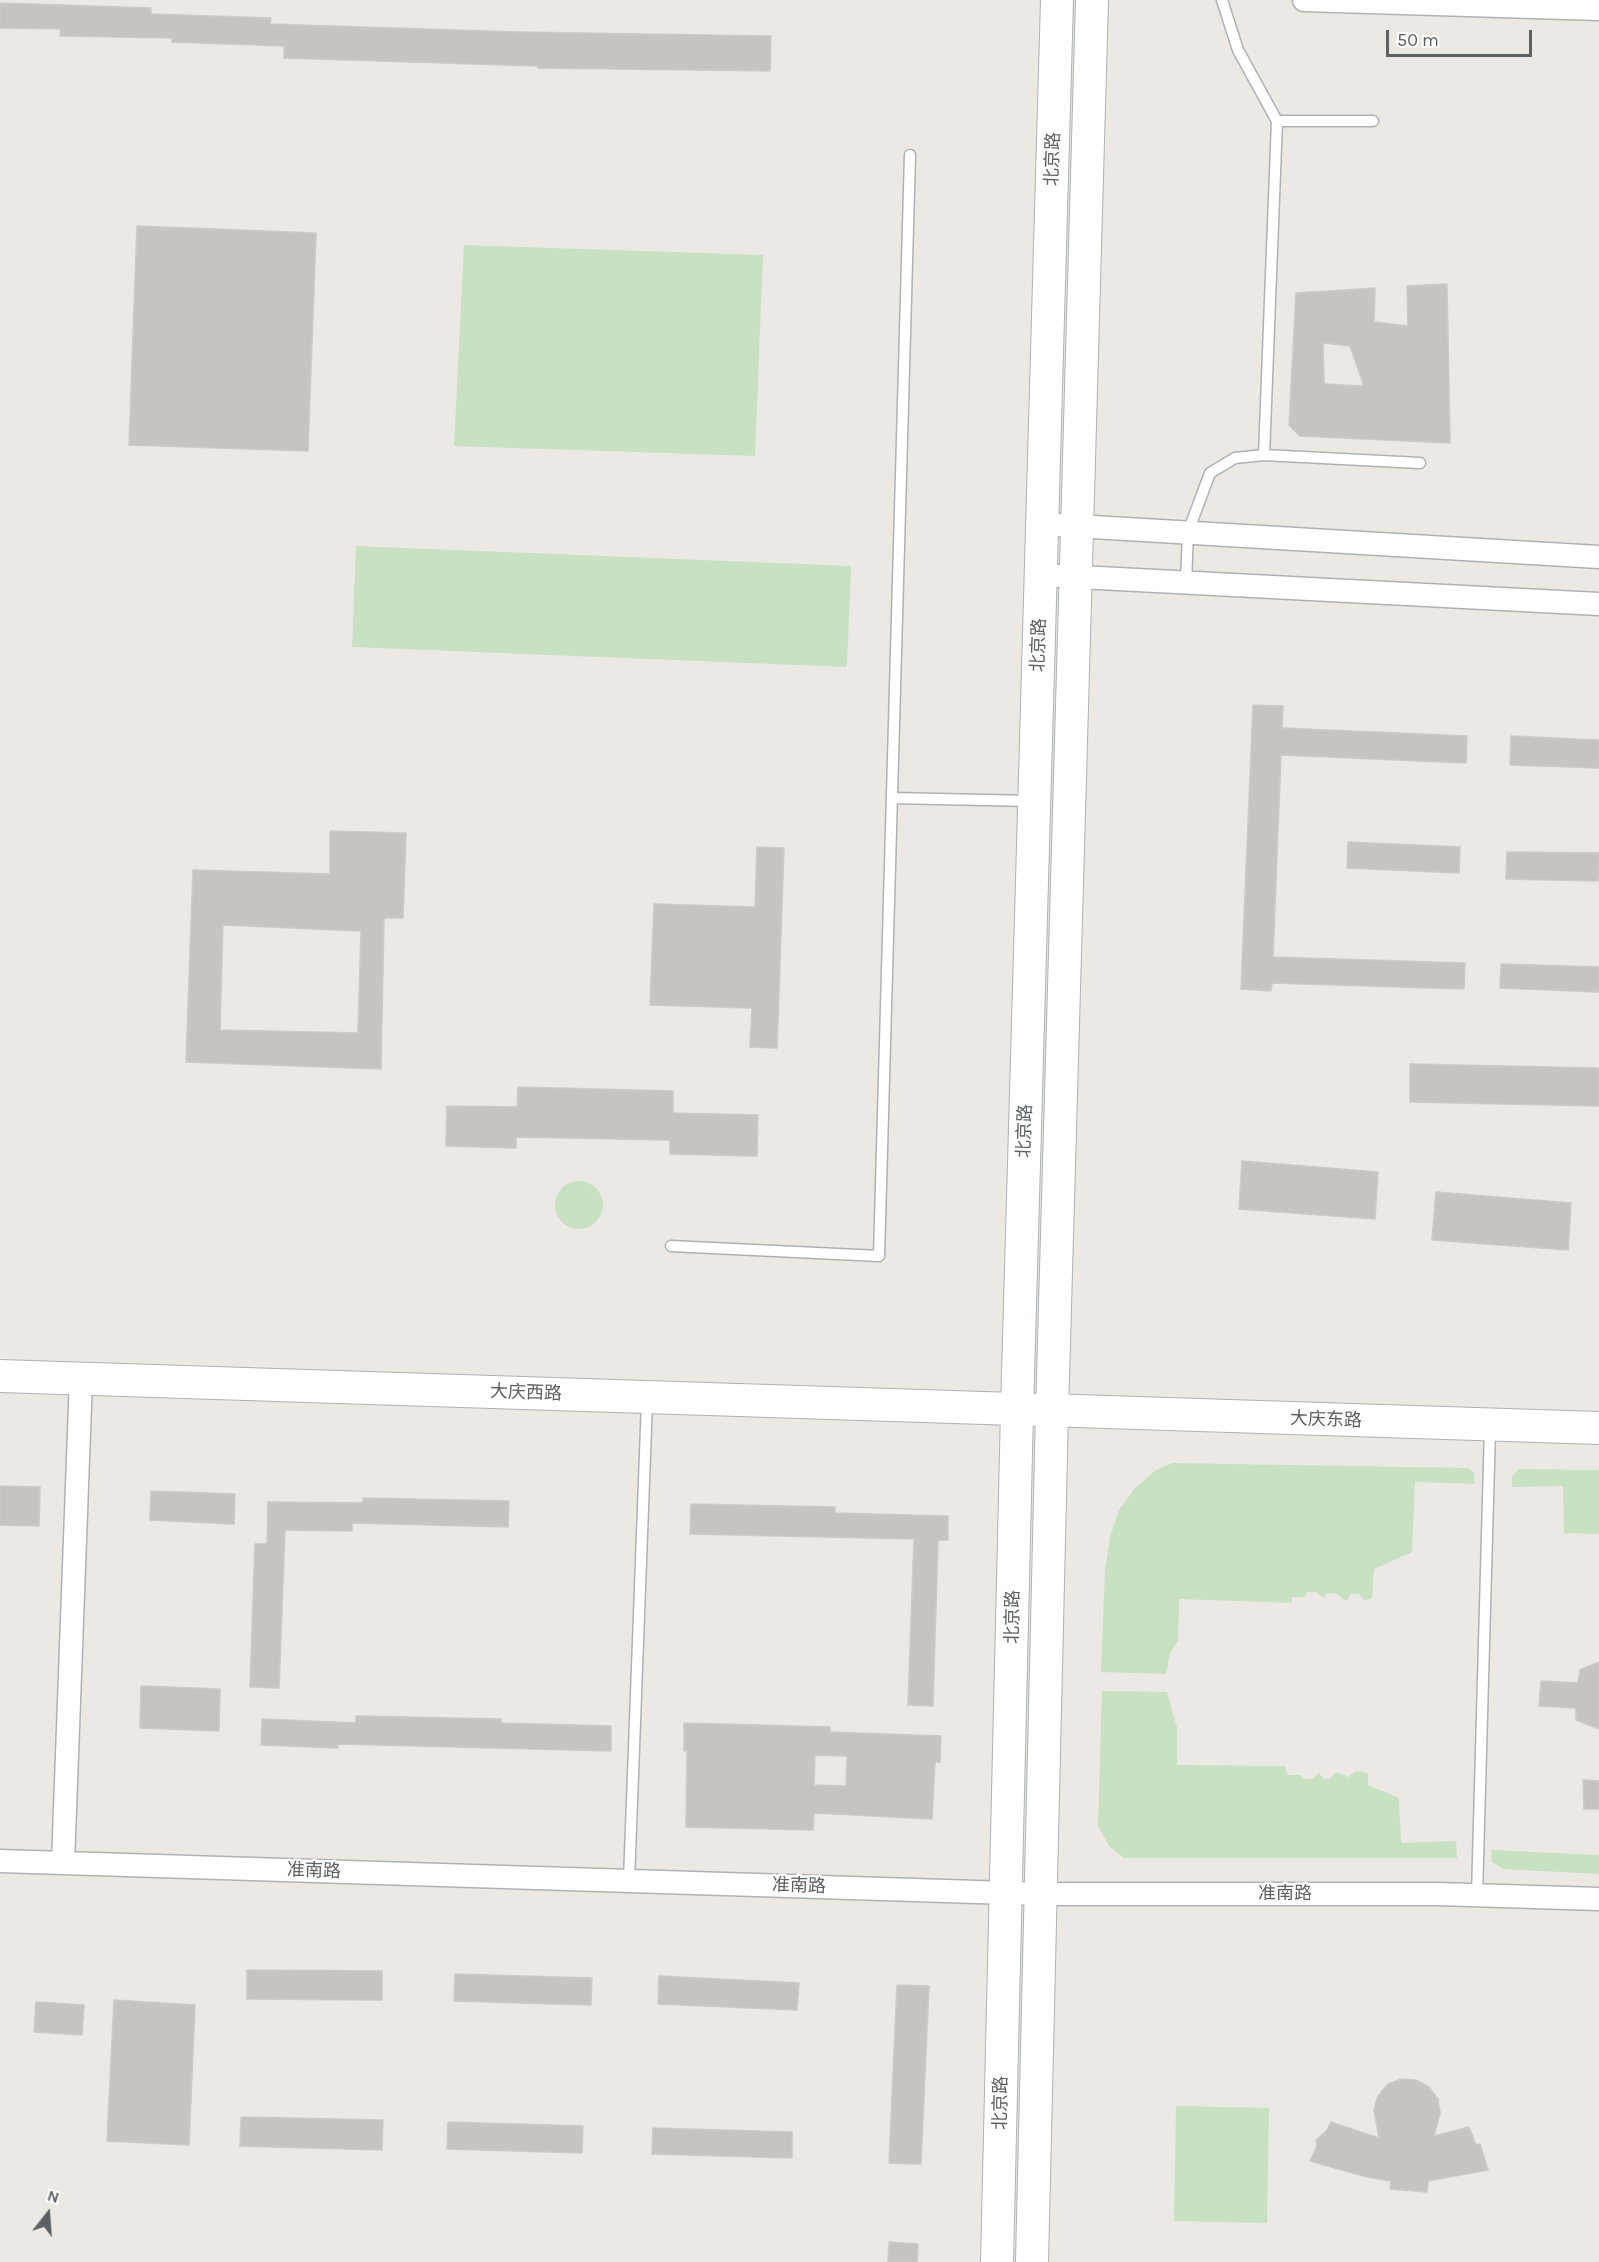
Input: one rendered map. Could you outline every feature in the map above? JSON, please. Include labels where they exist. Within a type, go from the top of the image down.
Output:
[{"type":"main road","name":"北京路","points":[[997,2262],[1017,1410],[1057,0]]},
{"type":"main road","name":"北京路","points":[[1032,2262],[1052,1412],[1092,0]]},
{"type":"main road","name":"大庆西路","points":[[0,1376],[1052,1412]]},
{"type":"main road","name":"大庆东路","points":[[1052,1412],[1599,1428]]},
{"type":"street","points":[[1304,0],[1599,9]]},
{"type":"street","points":[[1042,524],[1599,557]]},
{"type":"street","points":[[1041,575],[1599,604]]},
{"type":"street","points":[[63,1863],[81,1378]]},
{"type":"street","name":"准南路","points":[[0,1861],[1040,1894],[1477,1895],[1599,1899]]},
{"type":"lane","points":[[1222,0],[1238,50],[1276,122],[1264,455]]},
{"type":"lane","points":[[1276,122],[1373,121]]},
{"type":"lane","points":[[671,1246],[879,1256],[910,155]]},
{"type":"lane","points":[[1186,582],[1188,532],[1210,473],[1235,458],[1264,455],[1420,463]]},
{"type":"lane","points":[[892,798],[1034,802]]},
{"type":"lane","points":[[629,1881],[647,1397]]},
{"type":"lane","points":[[1477,1895],[1490,1425]]},
{"type":"green space","points":[[464,245],[763,255],[755,456],[454,446]]},
{"type":"green space","points":[[356,546],[851,566],[847,667],[352,647]]},
{"type":"green space","points":[[579,1181],[596,1188],[603,1205],[596,1222],[579,1229],[562,1222],[555,1205],[562,1188]]},
{"type":"green space","points":[[1172,1463],[1469,1468],[1474,1473],[1475,1484],[1415,1482],[1412,1552],[1374,1569],[1372,1598],[1365,1601],[1359,1594],[1351,1594],[1346,1601],[1337,1594],[1327,1593],[1324,1598],[1316,1592],[1307,1592],[1305,1597],[1292,1597],[1292,1603],[1179,1599],[1178,1641],[1170,1653],[1166,1674],[1101,1672],[1105,1570],[1110,1537],[1119,1510],[1134,1489],[1156,1470]]},
{"type":"green space","points":[[1518,1469],[1599,1470],[1599,1534],[1564,1533],[1563,1486],[1512,1487],[1512,1477]]},
{"type":"green space","points":[[1102,1691],[1167,1692],[1177,1728],[1177,1765],[1285,1766],[1287,1775],[1300,1775],[1305,1779],[1312,1779],[1319,1773],[1324,1779],[1330,1779],[1336,1772],[1348,1777],[1357,1771],[1368,1773],[1368,1785],[1399,1798],[1401,1843],[1456,1841],[1457,1858],[1124,1858],[1109,1846],[1098,1826]]},
{"type":"green space","points":[[1491,1850],[1599,1855],[1599,1874],[1503,1869],[1492,1862]]},
{"type":"green space","points":[[1176,2106],[1269,2108],[1267,2223],[1174,2221]]},
{"type":"building","points":[[0,3],[151,8],[151,14],[271,18],[270,24],[518,32],[771,36],[770,71],[538,68],[538,66],[284,58],[284,46],[172,42],[172,38],[60,36],[61,29],[0,28]]},
{"type":"building","points":[[137,226],[316,233],[308,451],[129,445]]},
{"type":"building","points":[[1447,284],[1450,443],[1300,436],[1289,425],[1296,293],[1375,288],[1374,322],[1408,326],[1407,286]],"holes":[[[1323,343],[1350,346],[1364,386],[1324,384]]]},
{"type":"building","points":[[1253,705],[1283,706],[1282,728],[1467,736],[1466,763],[1281,755],[1273,957],[1465,963],[1464,989],[1272,983],[1271,991],[1241,989]]},
{"type":"building","points":[[1511,736],[1599,740],[1599,768],[1510,765]]},
{"type":"building","points":[[330,831],[406,833],[403,918],[384,918],[381,1069],[186,1062],[193,870],[330,874]],"holes":[[[223,925],[361,931],[358,1033],[220,1030]]]},
{"type":"building","points":[[1348,842],[1460,847],[1459,873],[1347,868]]},
{"type":"building","points":[[757,847],[784,848],[777,1048],[750,1047],[752,1008],[650,1005],[654,904],[755,907]]},
{"type":"building","points":[[1507,852],[1599,853],[1598,881],[1506,879]]},
{"type":"building","points":[[1501,964],[1599,967],[1599,992],[1500,988]]},
{"type":"building","points":[[1410,1064],[1599,1068],[1599,1106],[1410,1102]]},
{"type":"building","points":[[518,1087],[673,1091],[673,1113],[758,1115],[757,1156],[670,1154],[670,1140],[516,1137],[516,1148],[446,1146],[447,1106],[517,1107]]},
{"type":"building","points":[[1242,1161],[1378,1172],[1375,1219],[1239,1209]]},
{"type":"building","points":[[1436,1192],[1571,1203],[1568,1250],[1432,1240]]},
{"type":"building","points":[[0,1486],[40,1487],[39,1526],[0,1525]]},
{"type":"building","points":[[151,1491],[235,1494],[234,1524],[150,1520]]},
{"type":"building","points":[[363,1498],[509,1501],[508,1527],[352,1523],[352,1531],[285,1530],[279,1688],[250,1687],[255,1544],[267,1544],[268,1502],[363,1503]]},
{"type":"building","points":[[691,1504],[835,1507],[835,1513],[948,1516],[948,1540],[938,1540],[933,1706],[908,1705],[914,1539],[690,1534]]},
{"type":"building","points":[[1599,1662],[1599,1729],[1576,1720],[1576,1708],[1539,1706],[1541,1681],[1578,1683],[1580,1670]]},
{"type":"building","points":[[141,1686],[220,1689],[219,1731],[140,1728]]},
{"type":"building","points":[[356,1716],[501,1719],[501,1723],[611,1726],[611,1751],[338,1744],[338,1748],[261,1745],[262,1719],[356,1723]]},
{"type":"building","points":[[684,1723],[830,1727],[830,1732],[941,1736],[940,1762],[935,1762],[932,1819],[814,1813],[813,1830],[686,1827],[687,1751],[684,1751]],"holes":[[[815,1755],[847,1756],[846,1786],[814,1785]]]},
{"type":"building","points":[[1583,1780],[1599,1781],[1599,1809],[1584,1809]]},
{"type":"building","points":[[247,1970],[382,1971],[382,2000],[247,1999]]},
{"type":"building","points":[[455,1974],[592,1978],[591,2005],[454,2001]]},
{"type":"building","points":[[659,1976],[799,1983],[797,2010],[658,2004]]},
{"type":"building","points":[[897,1985],[929,1986],[921,2164],[889,2163]]},
{"type":"building","points":[[114,2000],[195,2005],[189,2145],[107,2141]]},
{"type":"building","points":[[36,2002],[84,2005],[82,2035],[34,2032]]},
{"type":"building","points":[[1402,2079],[1416,2080],[1429,2087],[1438,2099],[1440,2113],[1434,2136],[1469,2127],[1476,2145],[1480,2144],[1488,2170],[1428,2181],[1427,2192],[1390,2189],[1391,2181],[1367,2177],[1310,2161],[1317,2146],[1316,2140],[1327,2130],[1331,2122],[1379,2138],[1374,2110],[1378,2096],[1388,2084]]},
{"type":"building","points":[[241,2117],[383,2120],[382,2150],[240,2146]]},
{"type":"building","points":[[448,2122],[583,2126],[582,2153],[447,2149]]},
{"type":"building","points":[[653,2128],[792,2132],[792,2158],[652,2154]]},
{"type":"building","points":[[889,2242],[918,2244],[917,2262],[888,2262]]}]
